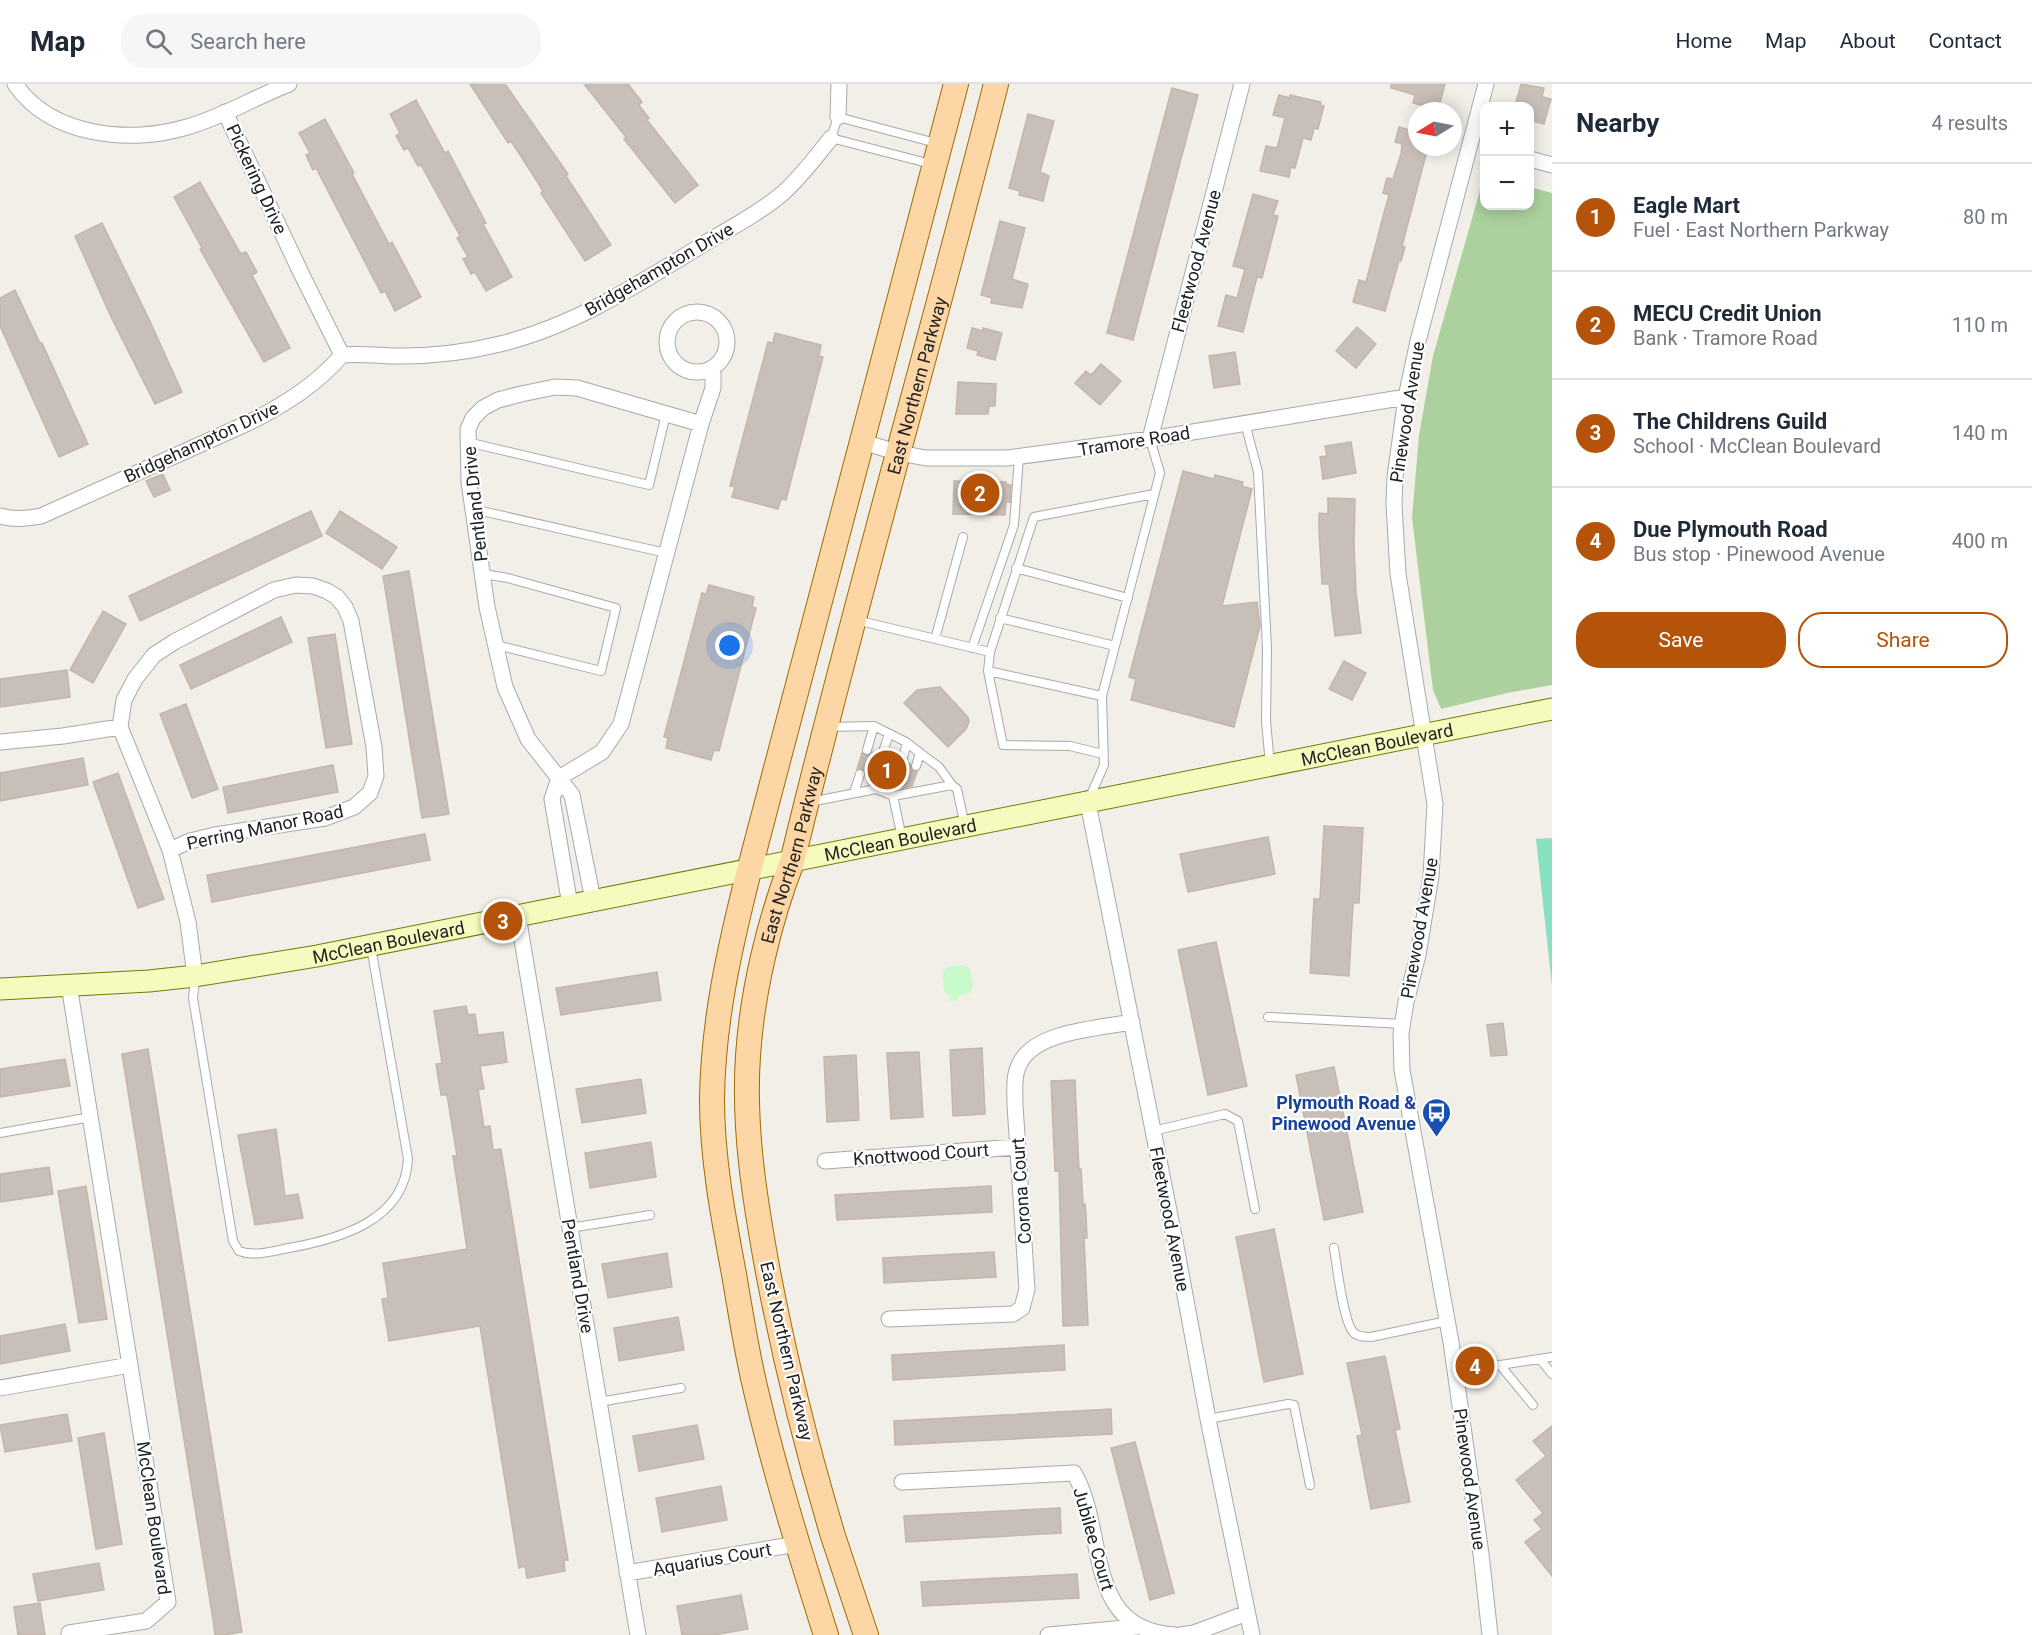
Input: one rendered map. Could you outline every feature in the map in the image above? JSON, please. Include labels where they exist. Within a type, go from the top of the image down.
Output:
[{"type":"main road","name":"East Northern Parkway","points":[[826,1635],[797,1544],[756,1392],[715,1157],[712,1100],[715,1040],[724,980],[749,871],[956,84]]},
{"type":"main road","name":"East Northern Parkway","points":[[866,1635],[834,1537],[796,1400],[776,1311],[753,1190],[747,1109],[749,1045],[755,998],[779,894],[792,862],[852,619],[899,453],[996,84]]},
{"type":"street","name":"Pickering Drive","points":[[15,84],[38,108],[62,122],[89,132],[119,136],[150,135],[187,127],[225,112],[300,273],[342,355]]},
{"type":"street","points":[[225,112],[289,84]]},
{"type":"street","points":[[838,117],[839,84]]},
{"type":"street","name":"Fleetwood Avenue","points":[[1150,439],[1242,84]]},
{"type":"street","name":"Pinewood Avenue","points":[[1486,84],[1478,145],[1418,341],[1398,448],[1394,504],[1398,574],[1435,804],[1433,855],[1418,955],[1402,1024],[1402,1070],[1455,1372],[1490,1635]]},
{"type":"street","name":"Bridgehampton Drive","points":[[0,516],[11,519],[28,519],[41,516],[248,423],[278,408],[307,388],[328,371],[342,355],[365,353],[399,356],[431,355],[500,344],[542,332],[643,282],[768,204],[804,172],[831,138]]},
{"type":"street","points":[[1534,160],[1552,165]]},
{"type":"street","points":[[570,905],[552,799],[559,778],[602,752],[621,723],[712,388],[713,368],[725,353],[727,334],[723,325],[707,313],[697,311],[679,317],[668,334],[667,344],[675,363],[693,372],[703,372],[713,368]]},
{"type":"street","name":"Pentland Drive","points":[[592,900],[572,795],[528,740],[505,687],[487,607],[469,482],[468,429],[473,418],[483,408],[498,400],[544,388],[578,388],[701,424]]},
{"type":"street","name":"Tramore Road","points":[[863,442],[899,453],[926,458],[1019,457],[1150,439],[1406,397]]},
{"type":"street","name":"Perring Manor Road","points":[[170,850],[190,841],[215,835],[324,818],[354,807],[370,793],[376,776],[374,747],[352,629],[345,607],[337,597],[313,586],[296,585],[274,590],[174,642],[154,655],[135,679],[124,700],[120,727],[170,850],[188,921],[195,976]]},
{"type":"street","name":"McClean Boulevard","points":[[0,989],[149,981],[195,976],[371,945],[1552,709]]},
{"type":"street","points":[[0,742],[63,736],[120,727]]},
{"type":"street","name":"Fleetwood Avenue","points":[[1088,803],[1252,1635]]},
{"type":"street","name":"Pentland Drive","points":[[518,916],[638,1635]]},
{"type":"street","name":"McClean Boulevard","points":[[69,985],[168,1602],[146,1621],[69,1633]]},
{"type":"street","name":"Corona Court","points":[[889,1319],[1013,1314],[1022,1308],[1027,1289],[1017,1147],[1015,1088],[1018,1065],[1025,1054],[1049,1039],[1068,1033],[1132,1022]]},
{"type":"street","name":"Knottwood Court","points":[[825,1161],[1017,1147]]},
{"type":"street","points":[[0,1388],[130,1365]]},
{"type":"street","name":"Jubilee Court","points":[[902,1482],[1074,1473],[1083,1492],[1105,1585],[1118,1608],[1137,1627]]},
{"type":"street","name":"Aquarius Court","points":[[627,1573],[797,1544]]},
{"type":"street","points":[[1189,1634],[1247,1613]]},
{"type":"street","points":[[1048,1635],[1137,1627],[1157,1633],[1176,1635]]},
{"type":"lane","points":[[838,117],[938,154],[831,138],[838,117]]},
{"type":"lane","points":[[467,442],[649,485],[666,414]]},
{"type":"lane","points":[[1245,423],[1258,472],[1267,648],[1266,721],[1271,766]]},
{"type":"lane","points":[[1088,803],[1104,765],[1102,696],[1160,473],[1150,439]]},
{"type":"lane","points":[[972,648],[1014,525],[1019,457]]},
{"type":"lane","points":[[1103,754],[1070,746],[1003,745],[988,671],[990,652],[1034,517],[1154,494]]},
{"type":"lane","points":[[473,509],[666,553]]},
{"type":"lane","points":[[935,639],[963,537]]},
{"type":"lane","points":[[1016,568],[1128,598]]},
{"type":"lane","points":[[483,574],[508,578],[616,608],[601,671],[496,645]]},
{"type":"lane","points":[[1000,618],[1115,646]]},
{"type":"lane","points":[[852,619],[990,652]]},
{"type":"lane","points":[[988,671],[1102,696]]},
{"type":"lane","points":[[867,750],[874,726]]},
{"type":"lane","points":[[824,727],[874,726],[907,743],[939,767],[957,789],[965,828]]},
{"type":"lane","points":[[882,755],[890,734]]},
{"type":"lane","points":[[902,761],[907,743]]},
{"type":"lane","points":[[916,766],[920,753]]},
{"type":"lane","points":[[854,793],[860,774]]},
{"type":"lane","points":[[872,790],[875,779]]},
{"type":"lane","points":[[806,802],[876,789],[892,796],[952,784]]},
{"type":"lane","points":[[894,785],[892,796],[902,840]]},
{"type":"lane","points":[[195,976],[193,998],[233,1241],[239,1251],[250,1255],[296,1247],[345,1234],[366,1224],[389,1205],[400,1192],[407,1175],[408,1159],[371,945]]},
{"type":"lane","points":[[1268,1017],[1402,1024]]},
{"type":"lane","points":[[1153,1131],[1226,1114],[1238,1121],[1255,1209]]},
{"type":"lane","points":[[0,1133],[91,1117]]},
{"type":"lane","points":[[570,1228],[650,1215]]},
{"type":"lane","points":[[1334,1248],[1348,1323],[1354,1334],[1371,1337],[1447,1321]]},
{"type":"lane","points":[[1455,1372],[1552,1357]]},
{"type":"lane","points":[[1540,1359],[1552,1374]]},
{"type":"lane","points":[[1500,1365],[1533,1405]]},
{"type":"lane","points":[[599,1402],[681,1388]]},
{"type":"lane","points":[[1208,1419],[1288,1404],[1294,1405],[1310,1485]]},
{"type":"green space","points":[[1534,188],[1552,193],[1552,685],[1441,709],[1433,690],[1412,518],[1419,435],[1433,356],[1480,190],[1480,210],[1534,210]]},
{"type":"green space","points":[[1552,838],[1552,986],[1536,839]]},
{"type":"green space","points":[[961,965],[970,968],[973,986],[970,993],[959,995],[959,1000],[950,1002],[950,997],[944,990],[942,975],[947,967]]},
{"type":"building","points":[[470,84],[505,84],[568,174],[566,176],[611,245],[585,261],[511,141],[508,143]]},
{"type":"building","points":[[584,84],[628,84],[642,102],[639,105],[649,118],[647,120],[698,185],[675,203]]},
{"type":"building","points":[[1391,84],[1445,84],[1440,102],[1413,102],[1415,95],[1391,88]]},
{"type":"building","points":[[1521,84],[1544,88],[1542,97],[1551,99],[1544,124],[1534,121],[1534,102],[1516,102]]},
{"type":"building","points":[[1172,88],[1198,95],[1133,340],[1107,333]]},
{"type":"building","points":[[1279,95],[1290,98],[1290,95],[1321,102],[1320,105],[1324,106],[1318,129],[1314,128],[1311,140],[1303,138],[1295,168],[1291,167],[1289,177],[1260,171],[1266,146],[1277,148],[1285,118],[1273,115]]},
{"type":"building","points":[[416,100],[445,153],[448,151],[486,223],[483,224],[512,277],[486,291],[475,272],[471,274],[463,259],[468,257],[457,238],[460,236],[421,165],[418,166],[408,148],[404,150],[396,136],[400,133],[390,114]]},
{"type":"building","points":[[1028,114],[1054,121],[1040,172],[1049,176],[1043,201],[1019,195],[1020,191],[1009,188]]},
{"type":"building","points":[[325,119],[389,244],[392,242],[421,297],[395,311],[385,291],[381,293],[316,168],[313,170],[306,155],[310,153],[299,133]]},
{"type":"building","points":[[1399,127],[1408,130],[1408,156],[1426,156],[1402,246],[1405,247],[1385,311],[1353,302],[1359,280],[1366,282],[1389,195],[1383,193],[1387,178],[1393,179],[1401,154],[1402,144],[1395,142]]},
{"type":"building","points":[[200,182],[241,254],[246,252],[257,272],[252,275],[290,348],[264,362],[200,249],[202,248],[174,197]]},
{"type":"building","points":[[1253,194],[1278,201],[1273,215],[1278,216],[1262,278],[1257,277],[1243,332],[1218,326],[1226,295],[1237,298],[1245,269],[1233,266]]},
{"type":"building","points":[[1000,221],[1025,228],[1012,279],[1028,284],[1022,308],[991,303],[992,298],[981,295]]},
{"type":"building","points":[[102,223],[182,392],[155,404],[111,317],[75,236]]},
{"type":"building","points":[[15,290],[88,444],[59,457],[0,326],[0,298]]},
{"type":"building","points":[[1357,327],[1376,344],[1356,368],[1336,351]]},
{"type":"building","points":[[972,328],[983,331],[983,328],[1002,333],[995,360],[977,355],[978,351],[967,348]]},
{"type":"building","points":[[775,333],[821,345],[819,356],[823,357],[786,500],[781,499],[778,509],[732,497],[735,487],[730,486],[768,342],[773,343]]},
{"type":"building","points":[[1235,352],[1240,384],[1214,388],[1209,356]]},
{"type":"building","points":[[1101,364],[1121,381],[1100,405],[1075,383],[1086,371],[1091,375]]},
{"type":"building","points":[[958,382],[996,384],[995,406],[989,406],[988,414],[956,414]]},
{"type":"building","points":[[1351,442],[1356,473],[1323,479],[1320,457],[1327,456],[1325,446]]},
{"type":"building","points":[[1183,471],[1214,479],[1215,475],[1243,482],[1242,486],[1252,489],[1222,606],[1257,602],[1260,626],[1234,727],[1131,700],[1136,679],[1129,677]]},
{"type":"building","points":[[163,474],[170,490],[154,497],[146,481]]},
{"type":"building","points":[[954,481],[1006,482],[1011,485],[1010,502],[1006,502],[1005,515],[953,514]]},
{"type":"building","points":[[1328,498],[1355,499],[1356,592],[1361,633],[1335,636],[1329,584],[1322,584],[1319,513],[1328,514]]},
{"type":"building","points":[[311,511],[322,536],[140,621],[129,596]]},
{"type":"building","points":[[340,511],[397,547],[382,569],[326,533]]},
{"type":"building","points":[[409,571],[449,814],[422,818],[383,576]]},
{"type":"building","points":[[709,585],[754,597],[752,607],[756,608],[719,751],[714,750],[711,760],[666,748],[668,738],[664,737],[702,593],[706,594]]},
{"type":"building","points":[[103,611],[126,624],[93,683],[70,670]]},
{"type":"building","points":[[281,617],[292,642],[191,689],[180,665]]},
{"type":"building","points":[[335,634],[352,744],[326,748],[308,638]]},
{"type":"building","points":[[1344,661],[1366,673],[1352,700],[1329,689]]},
{"type":"building","points":[[67,670],[70,697],[0,707],[0,679]]},
{"type":"building","points":[[940,687],[968,717],[969,722],[966,729],[948,747],[904,703],[917,690]]},
{"type":"building","points":[[186,704],[218,789],[192,798],[160,714]]},
{"type":"building","points":[[873,752],[881,761],[888,757],[896,759],[900,767],[910,764],[911,770],[917,772],[912,786],[903,788],[866,776],[864,770],[857,769],[862,753],[868,756]]},
{"type":"building","points":[[83,758],[88,785],[0,801],[0,773]]},
{"type":"building","points":[[333,765],[338,792],[228,813],[223,787]]},
{"type":"building","points":[[118,773],[164,899],[138,908],[93,782]]},
{"type":"building","points":[[1324,826],[1363,828],[1359,903],[1353,903],[1349,976],[1310,973],[1314,899],[1320,899]]},
{"type":"building","points":[[425,834],[430,860],[212,902],[207,875]]},
{"type":"building","points":[[1268,837],[1275,874],[1188,892],[1180,854]]},
{"type":"building","points":[[1216,942],[1247,1086],[1208,1095],[1178,950]]},
{"type":"building","points":[[657,972],[661,1000],[561,1015],[556,988]]},
{"type":"building","points":[[466,1006],[468,1015],[475,1014],[478,1035],[503,1032],[507,1062],[480,1066],[484,1089],[478,1089],[484,1127],[490,1126],[493,1150],[501,1149],[568,1560],[564,1560],[565,1571],[527,1578],[525,1566],[519,1568],[480,1326],[389,1341],[382,1299],[388,1298],[383,1263],[467,1249],[453,1156],[457,1156],[447,1095],[441,1095],[436,1064],[442,1063],[434,1011]]},
{"type":"building","points":[[1503,1023],[1507,1055],[1491,1056],[1487,1025]]},
{"type":"building","points":[[982,1048],[985,1114],[953,1116],[950,1050]]},
{"type":"building","points":[[148,1049],[242,1632],[224,1635],[215,1635],[122,1054]]},
{"type":"building","points":[[919,1052],[923,1117],[891,1119],[887,1053]]},
{"type":"building","points":[[856,1055],[859,1120],[827,1122],[824,1057]]},
{"type":"building","points":[[65,1059],[70,1086],[0,1097],[0,1069]]},
{"type":"building","points":[[1334,1067],[1363,1212],[1324,1220],[1296,1075]]},
{"type":"building","points":[[641,1079],[646,1113],[582,1123],[576,1089]]},
{"type":"building","points":[[1075,1080],[1079,1170],[1081,1169],[1083,1204],[1085,1204],[1086,1214],[1087,1238],[1084,1238],[1088,1325],[1063,1326],[1059,1171],[1055,1171],[1051,1081]]},
{"type":"building","points":[[276,1129],[285,1196],[298,1194],[303,1218],[255,1225],[238,1135]]},
{"type":"building","points":[[651,1142],[656,1177],[590,1188],[585,1153]]},
{"type":"building","points":[[49,1167],[53,1194],[0,1202],[0,1174]]},
{"type":"building","points":[[86,1186],[107,1319],[79,1323],[58,1191]]},
{"type":"building","points":[[991,1186],[992,1212],[837,1220],[835,1195]]},
{"type":"building","points":[[1274,1229],[1303,1374],[1264,1382],[1236,1237]]},
{"type":"building","points":[[994,1252],[996,1277],[884,1283],[883,1258]]},
{"type":"building","points":[[667,1253],[672,1287],[608,1298],[602,1264]]},
{"type":"building","points":[[678,1317],[684,1350],[619,1361],[614,1328]]},
{"type":"building","points":[[65,1324],[70,1351],[0,1364],[0,1336]]},
{"type":"building","points":[[1064,1345],[1065,1370],[893,1380],[892,1355]]},
{"type":"building","points":[[1385,1356],[1400,1429],[1395,1430],[1410,1502],[1371,1509],[1357,1436],[1362,1435],[1347,1363]]},
{"type":"building","points":[[1111,1409],[1112,1434],[895,1445],[894,1421]]},
{"type":"building","points":[[67,1414],[72,1441],[5,1452],[0,1425]]},
{"type":"building","points":[[697,1425],[704,1459],[639,1471],[633,1436]]},
{"type":"building","points":[[1552,1426],[1552,1576],[1525,1542],[1542,1529],[1534,1520],[1543,1513],[1516,1480],[1546,1456],[1533,1441]]},
{"type":"building","points":[[104,1433],[122,1544],[96,1549],[78,1438]]},
{"type":"building","points":[[1135,1442],[1174,1593],[1150,1600],[1111,1448]]},
{"type":"building","points":[[721,1486],[727,1520],[662,1532],[656,1498]]},
{"type":"building","points":[[1060,1508],[1061,1533],[906,1542],[904,1516]]},
{"type":"building","points":[[99,1563],[104,1590],[38,1601],[33,1574]]},
{"type":"building","points":[[1077,1574],[1079,1598],[923,1606],[921,1582]]},
{"type":"building","points":[[741,1595],[748,1629],[714,1635],[682,1635],[677,1606]]},
{"type":"building","points":[[40,1603],[45,1635],[18,1635],[14,1607]]},
{"type":"place","name":"MECU Credit Union","points":[[980,493]]},
{"type":"place","name":"Eagle Mart","points":[[887,770]]},
{"type":"place","name":"The Childrens Guild","points":[[503,921]]},
{"type":"place","name":"Plymouth Road & Pinewood Avenue","points":[[1437,1138]]},
{"type":"place","name":"Due Plymouth Road","points":[[1475,1366]]}]
